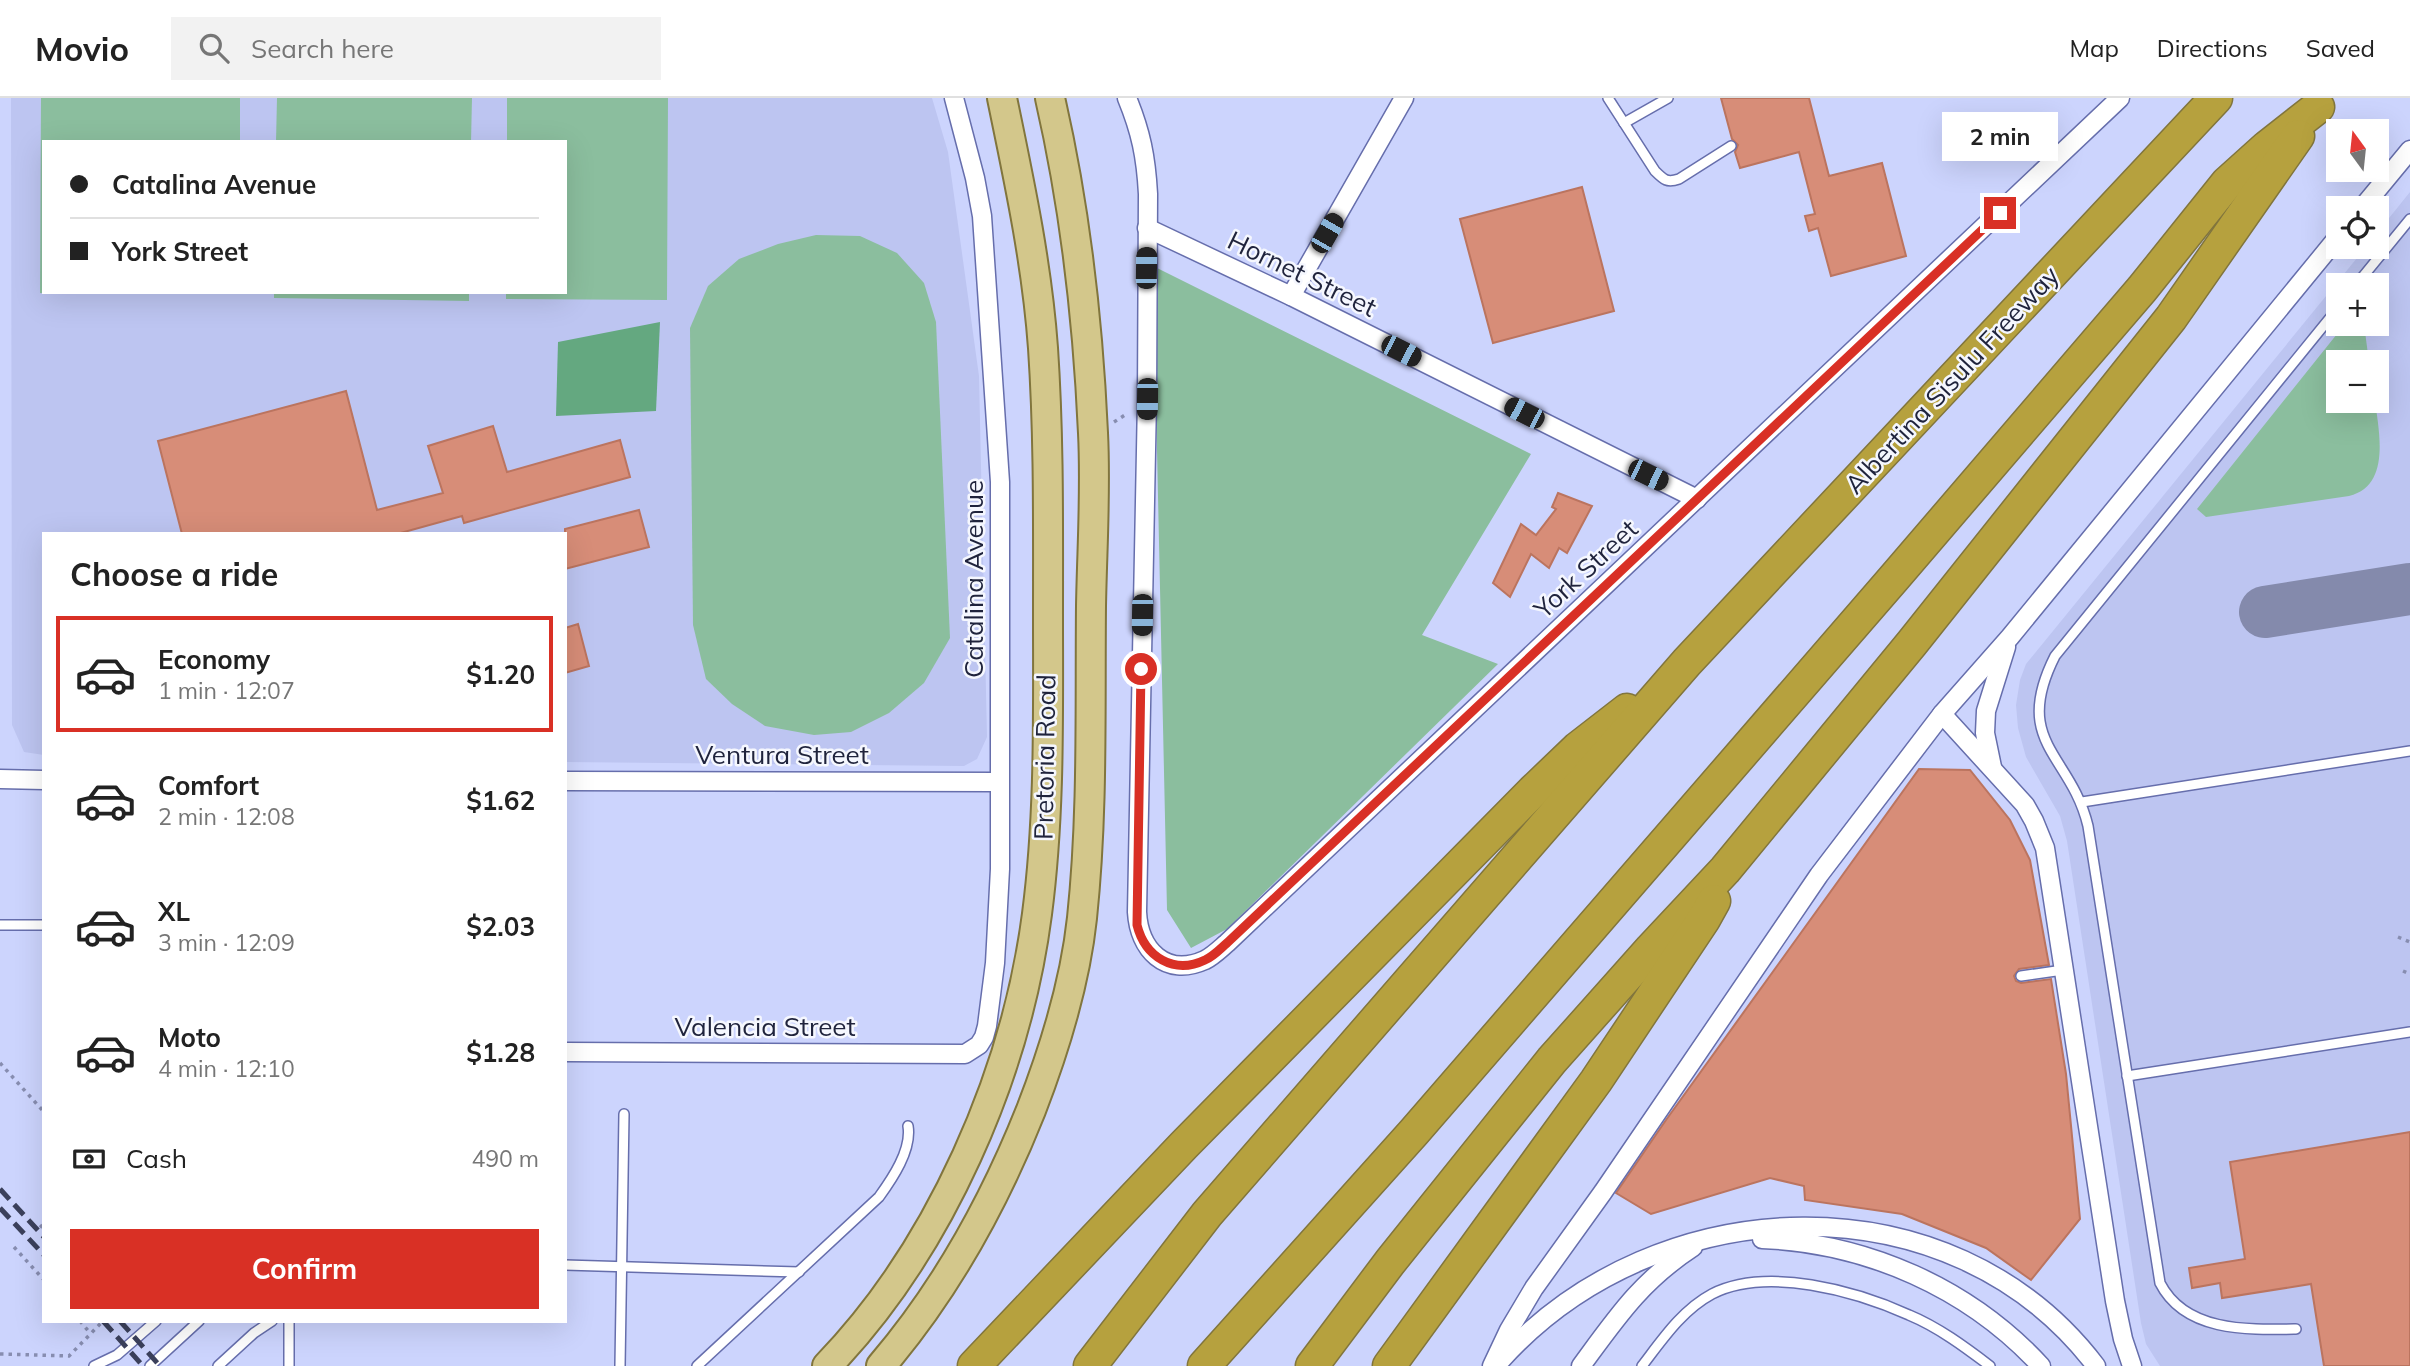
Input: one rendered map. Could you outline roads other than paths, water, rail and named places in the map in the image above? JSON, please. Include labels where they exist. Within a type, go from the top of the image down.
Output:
[{"type":"highway","name":"Albertina Sisulu Freeway","points":[[1687,662],[2216,98]]},
{"type":"highway","points":[[1312,1366],[1390,1262],[1552,1060],[1725,870],[1912,643],[2171,318],[2321,102]]},
{"type":"highway","points":[[1204,1366],[1414,1132],[1885,589],[2143,289],[2227,183],[2321,102]]},
{"type":"highway","points":[[974,1366],[1175,1154],[1533,791],[1578,748],[1687,662]]},
{"type":"highway","points":[[1090,1366],[1207,1214],[1687,662]]},
{"type":"highway","points":[[1389,1366],[1596,1081],[1704,919],[1725,870]]},
{"type":"main road","name":"Pretoria Road","points":[[827,1366],[848,1344],[906,1265],[970,1149],[1004,1057],[1020,1001],[1037,916],[1043,857],[1048,714],[1048,460],[1043,346],[1034,270],[1002,98]]},
{"type":"main road","name":"Pretoria Road","points":[[881,1366],[933,1298],[988,1208],[1010,1162],[1053,1054],[1082,922],[1088,842],[1093,437],[1088,344],[1077,251],[1051,98]]},
{"type":"street","name":"Catalina Avenue","points":[[954,98],[982,216],[1000,482],[1002,583],[1000,869],[995,963],[984,1037],[974,1050],[965,1054]]},
{"type":"street","points":[[1127,98],[1141,132],[1144,148],[1148,194],[1147,228]]},
{"type":"street","points":[[1291,296],[1404,98]]},
{"type":"street","name":"York Street","points":[[1147,228],[1147,399],[1136,912],[1140,937],[1154,956],[1177,965],[1203,961],[1227,943],[2120,98]]},
{"type":"street","points":[[2372,196],[2410,150]]},
{"type":"street","name":"Hornet Street","points":[[1147,228],[1291,296],[1698,499]]},
{"type":"street","points":[[1494,1366],[1509,1330],[1534,1288],[1603,1192],[1819,875],[1942,713],[2010,637],[2326,252]]},
{"type":"street","points":[[1992,767],[1985,733],[1986,711],[2010,637]]},
{"type":"street","points":[[1942,713],[2025,806],[2041,835],[2049,866],[2115,1301],[2132,1366]]},
{"type":"street","points":[[0,779],[42,780]]},
{"type":"street","name":"Ventura Street","points":[[567,780],[999,782]]},
{"type":"street","name":"Valencia Street","points":[[567,1052],[965,1054]]},
{"type":"street","points":[[1494,1366],[1534,1327],[1564,1304],[1603,1279],[1642,1259],[1713,1237],[1787,1227],[1868,1232],[1916,1241],[1950,1252],[2001,1279],[2033,1301],[2060,1324],[2096,1366]]},
{"type":"street","points":[[1581,1366],[1634,1296],[1667,1266],[1713,1237],[1789,1240],[1828,1247],[1875,1259],[1917,1275],[1977,1310],[2041,1366]]},
{"type":"lane","points":[[1608,98],[1655,171],[1664,180],[1670,182],[1679,179],[1731,146]]},
{"type":"lane","points":[[1624,124],[1668,98]]},
{"type":"lane","points":[[2366,273],[2410,219]]},
{"type":"lane","points":[[2296,1329],[2249,1329],[2205,1321],[2184,1312],[2164,1291],[2157,1271],[2088,826],[2082,802],[2052,756],[2040,726],[2039,711],[2043,684],[2055,656],[2326,323]]},
{"type":"lane","points":[[2082,802],[2410,751]]},
{"type":"lane","points":[[0,925],[42,925]]},
{"type":"lane","points":[[2021,976],[2063,970]]},
{"type":"lane","points":[[2127,1076],[2410,1032]]},
{"type":"lane","points":[[620,1366],[624,1114]]},
{"type":"lane","points":[[697,1366],[879,1198],[897,1168],[908,1141],[908,1126]]},
{"type":"lane","points":[[567,1265],[799,1272]]},
{"type":"lane","points":[[1642,1366],[1667,1334],[1699,1302],[1727,1288],[1763,1282],[1788,1282],[1837,1290],[1909,1315],[1954,1340],[1990,1366]]},
{"type":"lane","points":[[94,1366],[117,1354],[154,1323]]},
{"type":"lane","points":[[150,1366],[198,1323]]},
{"type":"lane","points":[[218,1366],[269,1323]]},
{"type":"lane","points":[[289,1323],[289,1366]]},
{"type":"railway","points":[[0,1189],[42,1235]]},
{"type":"railway","points":[[0,1208],[42,1253]]},
{"type":"railway","points":[[105,1323],[143,1366]]},
{"type":"railway","points":[[122,1323],[160,1366]]}]
